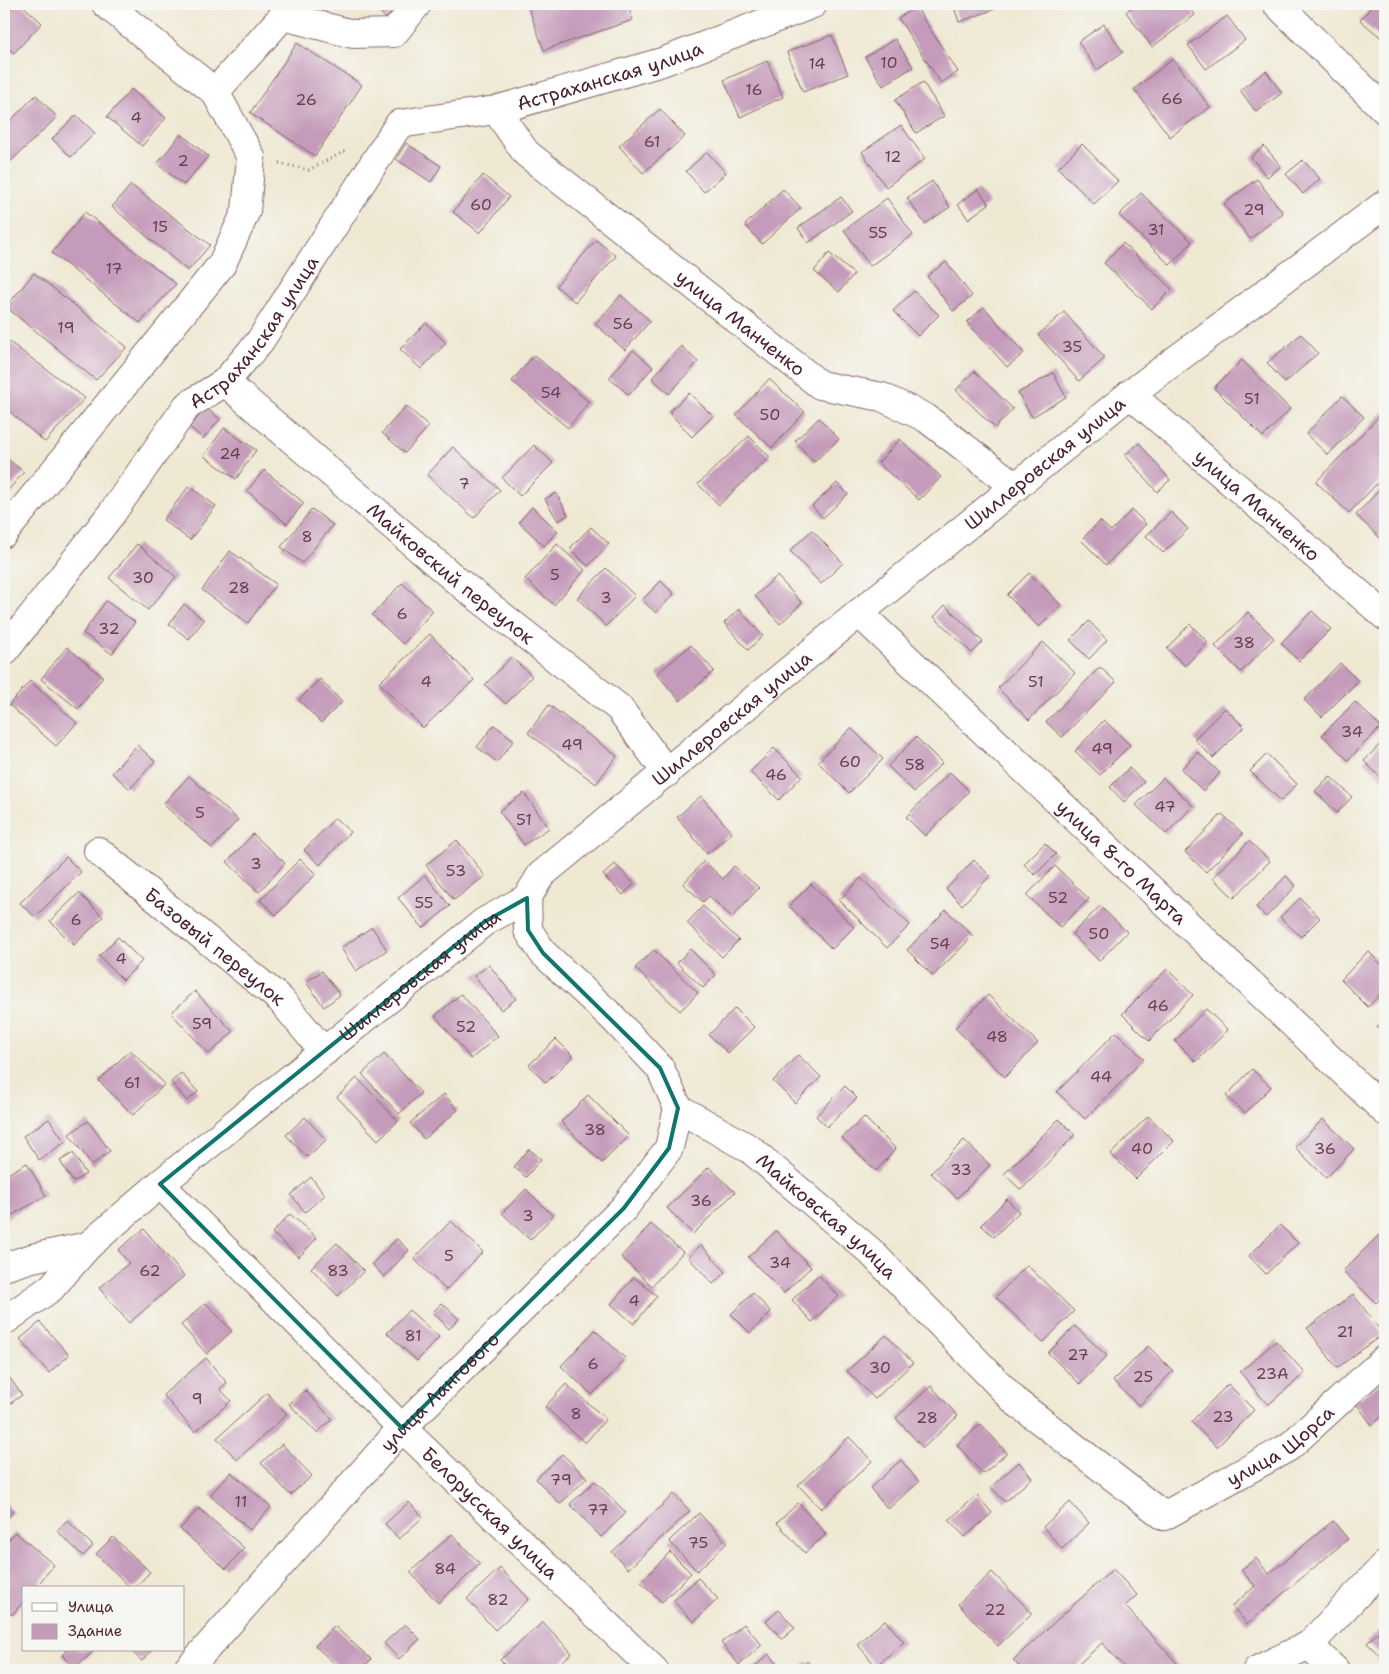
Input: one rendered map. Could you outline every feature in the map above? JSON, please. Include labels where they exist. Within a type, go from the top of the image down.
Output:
[{"type":"street","points":[[4,533],[222,264],[246,211],[251,157],[215,92],[106,4]]},
{"type":"street","points":[[215,92],[283,16],[354,34],[394,33],[417,4]]},
{"type":"street","name":"Астраханская улица","points":[[4,652],[112,513],[188,406],[225,382],[260,341],[400,124],[496,110],[662,62],[813,4]]},
{"type":"street","points":[[1277,4],[1385,110]]},
{"type":"street","name":"улица Манченко","points":[[496,110],[526,153],[820,384],[882,397],[926,418],[1016,487]]},
{"type":"street","name":"Шиллеровская улица","points":[[4,1321],[51,1288],[88,1246],[160,1184],[484,922],[527,898],[541,875],[859,613],[1130,394],[1385,204]]},
{"type":"street","name":"Майковский переулок","points":[[225,382],[456,580],[619,708],[667,773]]},
{"type":"street","name":"улица Манченко","points":[[1130,394],[1385,616]]},
{"type":"street","name":"улица 8-го Марта","points":[[859,613],[1385,1111]]},
{"type":"street","name":"Базовый переулок","points":[[98,851],[280,999],[324,1052]]},
{"type":"street","points":[[527,898],[528,930],[543,953],[612,1017],[660,1068],[678,1108]]},
{"type":"street","name":"улица Лангового","points":[[188,1670],[402,1428],[624,1208],[669,1148],[678,1108]]},
{"type":"street","name":"Майковская улица","points":[[678,1108],[750,1148],[870,1251],[1016,1402],[1164,1516]]},
{"type":"street","name":"Белорусская улица","points":[[160,1184],[402,1428],[654,1670]]},
{"type":"street","name":"Шиллеровская улица","points":[[4,1266],[88,1246]]},
{"type":"street","name":"улица Щорса","points":[[1164,1516],[1289,1447],[1385,1360]]},
{"type":"street","points":[[1257,1670],[1309,1645],[1385,1565]]},
{"type":"street","points":[[1309,1645],[1335,1670]]},
{"type":"path","points":[[251,157],[309,170],[350,149]]},
{"type":"highlighted area","points":[[527,898],[528,930],[543,953],[660,1068],[678,1108],[669,1148],[624,1208],[402,1428],[160,1184],[484,922]]},
{"type":"building","points":[[15,4],[21,4],[42,23],[14,53],[4,44],[4,16]]},
{"type":"building","points":[[370,4],[399,4],[386,18]]},
{"type":"building","points":[[527,4],[627,4],[633,20],[544,50]]},
{"type":"building","points":[[953,4],[1000,4],[1001,7],[959,22]]},
{"type":"building","points":[[1136,4],[1187,4],[1195,15],[1152,47],[1126,12]]},
{"type":"building","points":[[1374,4],[1385,5],[1385,41],[1360,20]]},
{"type":"building","points":[[916,7],[958,72],[941,83],[898,18]]},
{"type":"building","points":[[1227,16],[1245,40],[1206,69],[1188,45]]},
{"type":"building","points":[[1104,24],[1123,52],[1097,70],[1078,42]]},
{"type":"building","points":[[832,35],[848,74],[803,92],[787,52]]},
{"type":"building","points":[[895,39],[913,67],[883,86],[865,57]]},
{"type":"building","points":[[297,43],[362,85],[315,156],[250,113]]},
{"type":"building","points":[[1173,59],[1210,107],[1170,137],[1134,89]]},
{"type":"building","points":[[767,61],[783,97],[740,117],[724,80]]},
{"type":"building","points":[[1266,71],[1282,93],[1256,112],[1240,90]]},
{"type":"building","points":[[923,82],[944,116],[916,133],[895,100]]},
{"type":"building","points":[[131,89],[166,118],[142,146],[107,117]]},
{"type":"building","points":[[36,95],[57,117],[7,165],[4,162],[4,127]]},
{"type":"building","points":[[660,109],[685,136],[643,173],[619,146]]},
{"type":"building","points":[[76,115],[95,133],[71,157],[52,139]]},
{"type":"building","points":[[901,125],[925,159],[886,187],[862,152]]},
{"type":"building","points":[[181,134],[208,156],[184,185],[157,164]]},
{"type":"building","points":[[406,143],[441,166],[431,182],[396,159]]},
{"type":"building","points":[[1082,144],[1118,181],[1094,204],[1058,168]]},
{"type":"building","points":[[1264,146],[1281,166],[1267,177],[1251,157]]},
{"type":"building","points":[[707,152],[726,173],[704,192],[686,171]]},
{"type":"building","points":[[1303,160],[1320,179],[1303,194],[1286,174]]},
{"type":"building","points":[[483,175],[509,197],[480,233],[453,212]]},
{"type":"building","points":[[1257,179],[1283,213],[1250,239],[1224,204]]},
{"type":"building","points":[[932,181],[950,207],[925,224],[907,198]]},
{"type":"building","points":[[131,185],[210,245],[188,271],[112,207]]},
{"type":"building","points":[[783,189],[801,208],[762,244],[745,225]]},
{"type":"building","points":[[978,189],[989,204],[968,219],[958,204]]},
{"type":"building","points":[[1141,193],[1192,242],[1170,265],[1119,215]]},
{"type":"building","points":[[841,197],[852,211],[808,243],[798,228]]},
{"type":"building","points":[[887,198],[913,235],[870,266],[844,230]]},
{"type":"building","points":[[85,212],[176,284],[140,323],[52,253]]},
{"type":"building","points":[[596,240],[616,256],[575,302],[556,286]]},
{"type":"building","points":[[1123,243],[1172,289],[1152,309],[1104,263]]},
{"type":"building","points":[[829,253],[854,274],[839,292],[814,271]]},
{"type":"building","points":[[946,262],[972,296],[953,311],[927,276]]},
{"type":"building","points":[[34,273],[127,347],[96,380],[6,307]]},
{"type":"building","points":[[914,291],[939,315],[918,336],[893,311]]},
{"type":"building","points":[[621,295],[650,321],[625,350],[595,324]]},
{"type":"building","points":[[984,307],[1024,353],[1007,367],[967,322]]},
{"type":"building","points":[[1064,312],[1105,358],[1079,381],[1038,335]]},
{"type":"building","points":[[426,323],[446,343],[421,369],[400,349]]},
{"type":"building","points":[[1301,334],[1318,353],[1285,383],[1267,363]]},
{"type":"building","points":[[4,338],[85,398],[45,442],[4,407]]},
{"type":"building","points":[[681,346],[698,362],[669,394],[652,378]]},
{"type":"building","points":[[633,350],[653,367],[629,395],[609,378]]},
{"type":"building","points":[[534,355],[589,402],[568,428],[512,381]]},
{"type":"building","points":[[1242,360],[1290,409],[1263,437],[1214,388]]},
{"type":"building","points":[[974,371],[1013,409],[995,428],[956,390]]},
{"type":"building","points":[[1053,373],[1066,397],[1032,417],[1018,393]]},
{"type":"building","points":[[769,379],[805,412],[772,448],[736,415]]},
{"type":"building","points":[[689,393],[713,416],[692,437],[669,412]]},
{"type":"building","points":[[1342,396],[1364,417],[1328,455],[1306,434]]},
{"type":"building","points":[[406,406],[429,426],[405,453],[382,433]]},
{"type":"building","points":[[206,408],[220,419],[203,439],[190,427]]},
{"type":"building","points":[[1385,410],[1385,475],[1349,513],[1316,482]]},
{"type":"building","points":[[819,418],[839,439],[814,462],[795,441]]},
{"type":"building","points":[[224,428],[256,450],[236,479],[204,456]]},
{"type":"building","points":[[749,436],[770,457],[719,505],[698,484]]},
{"type":"building","points":[[900,439],[941,477],[919,500],[878,463]]},
{"type":"building","points":[[1139,443],[1170,480],[1157,492],[1125,455]]},
{"type":"building","points":[[534,445],[553,463],[520,496],[502,478]]},
{"type":"building","points":[[453,447],[500,490],[474,518],[427,475]]},
{"type":"building","points":[[4,456],[24,472],[4,495]]},
{"type":"building","points":[[264,470],[304,503],[287,524],[247,491]]},
{"type":"building","points":[[837,483],[848,494],[823,518],[812,506]]},
{"type":"building","points":[[189,486],[216,506],[190,540],[163,520]]},
{"type":"building","points":[[1381,488],[1385,492],[1384,542],[1356,515]]},
{"type":"building","points":[[556,493],[568,515],[558,521],[545,499]]},
{"type":"building","points":[[532,507],[558,531],[544,546],[519,522]]},
{"type":"building","points":[[312,509],[333,525],[302,563],[281,547]]},
{"type":"building","points":[[1132,510],[1146,524],[1106,565],[1081,540],[1100,521],[1111,531]]},
{"type":"building","points":[[1171,512],[1188,529],[1163,553],[1146,536]]},
{"type":"building","points":[[591,527],[609,544],[588,566],[570,548]]},
{"type":"building","points":[[812,530],[843,563],[821,584],[790,551]]},
{"type":"building","points":[[137,544],[176,577],[148,610],[109,578]]},
{"type":"building","points":[[557,544],[585,570],[554,605],[525,579]]},
{"type":"building","points":[[230,551],[276,584],[248,623],[202,590]]},
{"type":"building","points":[[606,568],[635,596],[606,626],[577,598]]},
{"type":"building","points":[[1029,573],[1061,605],[1039,627],[1007,595]]},
{"type":"building","points":[[777,576],[802,603],[780,624],[755,596]]},
{"type":"building","points":[[661,581],[674,594],[656,613],[642,600]]},
{"type":"building","points":[[402,583],[433,611],[403,644],[372,615]]},
{"type":"building","points":[[106,601],[135,622],[112,654],[83,633]]},
{"type":"building","points":[[184,604],[204,620],[189,639],[169,624]]},
{"type":"building","points":[[945,605],[983,642],[972,653],[934,617]]},
{"type":"building","points":[[739,609],[763,636],[748,650],[724,623]]},
{"type":"building","points":[[1312,611],[1331,629],[1299,661],[1281,643]]},
{"type":"building","points":[[1248,612],[1274,638],[1241,672],[1215,646]]},
{"type":"building","points":[[1089,621],[1107,640],[1089,659],[1070,640]]},
{"type":"building","points":[[1190,624],[1208,642],[1185,666],[1167,648]]},
{"type":"building","points":[[430,634],[474,680],[423,728],[379,683]]},
{"type":"building","points":[[1043,642],[1075,673],[1029,720],[998,688]]},
{"type":"building","points":[[691,645],[714,671],[680,701],[657,674]]},
{"type":"building","points":[[67,647],[103,677],[78,709],[41,679]]},
{"type":"building","points":[[511,657],[532,676],[506,704],[485,685]]},
{"type":"building","points":[[1340,663],[1358,681],[1322,717],[1304,700]]},
{"type":"building","points":[[1100,667],[1116,682],[1062,737],[1046,722]]},
{"type":"building","points":[[320,679],[342,702],[321,723],[299,700]]},
{"type":"building","points":[[30,681],[77,723],[56,746],[9,705]]},
{"type":"building","points":[[1355,702],[1381,727],[1348,760],[1322,735]]},
{"type":"building","points":[[549,705],[617,756],[596,784],[528,733]]},
{"type":"building","points":[[1225,708],[1244,727],[1213,758],[1194,739]]},
{"type":"building","points":[[1104,720],[1130,745],[1100,775],[1075,751]]},
{"type":"building","points":[[494,725],[514,740],[497,762],[477,747]]},
{"type":"building","points":[[851,728],[883,759],[849,793],[818,762]]},
{"type":"building","points":[[916,737],[942,763],[914,792],[888,766]]},
{"type":"building","points":[[1385,739],[1385,782],[1364,761]]},
{"type":"building","points":[[137,745],[155,761],[130,789],[112,773]]},
{"type":"building","points":[[774,748],[802,776],[779,800],[750,772]]},
{"type":"building","points":[[1198,752],[1220,773],[1203,791],[1181,769]]},
{"type":"building","points":[[1267,754],[1297,784],[1281,801],[1250,771]]},
{"type":"building","points":[[1129,768],[1144,782],[1124,802],[1110,787]]},
{"type":"building","points":[[950,772],[969,791],[925,836],[906,817]]},
{"type":"building","points":[[189,776],[238,820],[212,848],[163,804]]},
{"type":"building","points":[[1330,776],[1352,797],[1337,813],[1315,791]]},
{"type":"building","points":[[1163,778],[1193,806],[1166,834],[1136,805]]},
{"type":"building","points":[[524,793],[549,828],[524,845],[499,811]]},
{"type":"building","points":[[701,796],[732,833],[707,854],[677,817]]},
{"type":"building","points":[[1222,814],[1243,834],[1206,872],[1185,852]]},
{"type":"building","points":[[335,818],[350,832],[320,865],[304,850]]},
{"type":"building","points":[[253,834],[285,863],[259,892],[227,862]]},
{"type":"building","points":[[457,840],[485,876],[454,900],[426,865]]},
{"type":"building","points":[[1249,841],[1270,861],[1234,898],[1213,878]]},
{"type":"building","points":[[1045,843],[1056,854],[1035,875],[1024,864]]},
{"type":"building","points":[[66,857],[81,872],[35,917],[20,903]]},
{"type":"building","points":[[300,859],[316,874],[276,915],[260,900]]},
{"type":"building","points":[[974,860],[990,876],[962,905],[946,889]]},
{"type":"building","points":[[704,861],[723,879],[734,866],[759,888],[732,917],[709,896],[703,902],[683,884]]},
{"type":"building","points":[[615,864],[634,884],[623,895],[603,875]]},
{"type":"building","points":[[1055,866],[1089,899],[1060,927],[1027,895]]},
{"type":"building","points":[[425,875],[450,906],[423,928],[398,898]]},
{"type":"building","points":[[1286,876],[1296,886],[1266,917],[1256,907]]},
{"type":"building","points":[[861,878],[910,925],[887,948],[839,900]]},
{"type":"building","points":[[811,884],[854,927],[832,949],[789,906]]},
{"type":"building","points":[[79,893],[103,917],[74,945],[50,921]]},
{"type":"building","points":[[1300,898],[1320,918],[1301,937],[1280,917]]},
{"type":"building","points":[[703,906],[739,940],[722,957],[687,923]]},
{"type":"building","points":[[1100,906],[1127,932],[1099,961],[1072,934]]},
{"type":"building","points":[[946,910],[973,936],[933,976],[907,950]]},
{"type":"building","points":[[372,927],[387,950],[356,971],[341,948]]},
{"type":"building","points":[[118,937],[142,961],[123,980],[99,956]]},
{"type":"building","points":[[690,949],[716,975],[703,988],[677,963]]},
{"type":"building","points":[[654,950],[698,993],[680,1011],[635,968]]},
{"type":"building","points":[[1368,951],[1385,968],[1385,989],[1368,1007],[1341,980]]},
{"type":"building","points":[[489,965],[516,999],[501,1010],[474,976]]},
{"type":"building","points":[[1167,969],[1193,995],[1149,1041],[1122,1014]]},
{"type":"building","points":[[322,971],[340,995],[324,1007],[306,982]]},
{"type":"building","points":[[195,991],[233,1032],[209,1054],[171,1013]]},
{"type":"building","points":[[461,994],[498,1036],[471,1059],[435,1016]]},
{"type":"building","points":[[988,995],[1038,1043],[1005,1077],[955,1028]]},
{"type":"building","points":[[735,1008],[754,1027],[728,1053],[709,1035]]},
{"type":"building","points":[[1206,1009],[1228,1030],[1196,1062],[1175,1041]]},
{"type":"building","points":[[1385,1019],[1385,1035],[1377,1027]]},
{"type":"building","points":[[1116,1032],[1144,1059],[1085,1119],[1057,1092]]},
{"type":"building","points":[[556,1039],[573,1056],[546,1083],[529,1065]]},
{"type":"building","points":[[130,1050],[165,1084],[133,1115],[99,1081]]},
{"type":"building","points":[[384,1054],[421,1093],[399,1114],[362,1074]]},
{"type":"building","points":[[798,1055],[821,1077],[795,1103],[773,1081]]},
{"type":"building","points":[[1252,1069],[1271,1087],[1245,1113],[1226,1096]]},
{"type":"building","points":[[181,1073],[198,1092],[187,1101],[171,1082]]},
{"type":"building","points":[[357,1078],[398,1121],[378,1140],[337,1097]]},
{"type":"building","points":[[845,1086],[857,1098],[827,1127],[816,1116]]},
{"type":"building","points":[[444,1094],[458,1110],[424,1139],[410,1123]]},
{"type":"building","points":[[588,1095],[629,1136],[602,1163],[561,1122]]},
{"type":"building","points":[[1148,1116],[1174,1141],[1136,1179],[1111,1154]]},
{"type":"building","points":[[305,1117],[326,1140],[307,1157],[286,1135]]},
{"type":"building","points":[[864,1117],[896,1149],[876,1171],[842,1138]]},
{"type":"building","points":[[49,1119],[65,1142],[39,1160],[23,1136]]},
{"type":"building","points":[[1059,1119],[1075,1135],[1021,1190],[1004,1174]]},
{"type":"building","points":[[1323,1119],[1354,1149],[1326,1178],[1295,1147]]},
{"type":"building","points":[[88,1121],[110,1151],[92,1165],[69,1134]]},
{"type":"building","points":[[964,1140],[990,1165],[957,1198],[931,1173]]},
{"type":"building","points":[[529,1149],[541,1159],[526,1177],[514,1167]]},
{"type":"building","points":[[73,1153],[86,1174],[73,1182],[60,1161]]},
{"type":"building","points":[[27,1163],[46,1196],[5,1219],[4,1176]]},
{"type":"building","points":[[709,1167],[735,1192],[693,1234],[667,1208]]},
{"type":"building","points":[[311,1177],[325,1195],[305,1212],[291,1195]]},
{"type":"building","points":[[526,1189],[553,1216],[530,1240],[502,1213]]},
{"type":"building","points":[[1007,1199],[1019,1212],[994,1237],[981,1225]]},
{"type":"building","points":[[290,1214],[317,1238],[299,1257],[272,1233]]},
{"type":"building","points":[[451,1221],[483,1252],[446,1290],[414,1259]]},
{"type":"building","points":[[651,1224],[683,1252],[652,1286],[621,1257]]},
{"type":"building","points":[[1280,1225],[1298,1243],[1266,1274],[1249,1256]]},
{"type":"building","points":[[144,1229],[184,1276],[129,1323],[99,1288],[129,1263],[118,1250]]},
{"type":"building","points":[[776,1231],[811,1267],[784,1293],[748,1257]]},
{"type":"building","points":[[1379,1235],[1385,1241],[1385,1293],[1376,1303],[1343,1271]]},
{"type":"building","points":[[397,1239],[409,1250],[384,1277],[372,1264]]},
{"type":"building","points":[[337,1243],[364,1271],[338,1296],[311,1268]]},
{"type":"building","points":[[701,1245],[726,1272],[713,1284],[688,1257]]},
{"type":"building","points":[[1027,1265],[1074,1311],[1043,1343],[996,1297]]},
{"type":"building","points":[[818,1275],[839,1296],[812,1322],[792,1300]]},
{"type":"building","points":[[634,1277],[657,1296],[634,1324],[611,1304]]},
{"type":"building","points":[[753,1293],[771,1312],[750,1333],[731,1314]]},
{"type":"building","points":[[1353,1294],[1383,1334],[1337,1368],[1307,1328]]},
{"type":"building","points":[[206,1303],[232,1331],[207,1354],[181,1325]]},
{"type":"building","points":[[442,1303],[459,1319],[449,1329],[433,1312]]},
{"type":"building","points":[[409,1310],[439,1337],[417,1361],[387,1333]]},
{"type":"building","points":[[40,1322],[69,1355],[49,1373],[20,1339]]},
{"type":"building","points":[[1075,1326],[1107,1356],[1080,1384],[1048,1353]]},
{"type":"building","points":[[595,1330],[626,1359],[592,1395],[561,1366]]},
{"type":"building","points":[[886,1335],[913,1363],[875,1399],[847,1371]]},
{"type":"building","points":[[1276,1341],[1305,1373],[1268,1405],[1240,1372]]},
{"type":"building","points":[[1148,1346],[1173,1371],[1139,1406],[1113,1381]]},
{"type":"building","points":[[206,1358],[227,1383],[220,1389],[231,1401],[195,1432],[163,1395]]},
{"type":"building","points":[[4,1370],[22,1395],[4,1408]]},
{"type":"building","points":[[1385,1379],[1385,1414],[1372,1425],[1355,1402]]},
{"type":"building","points":[[566,1384],[606,1419],[585,1443],[545,1407]]},
{"type":"building","points":[[1228,1384],[1254,1410],[1217,1447],[1191,1422]]},
{"type":"building","points":[[931,1386],[958,1416],[923,1448],[896,1418]]},
{"type":"building","points":[[305,1390],[332,1419],[317,1433],[289,1404]]},
{"type":"building","points":[[267,1393],[287,1414],[237,1460],[217,1438]]},
{"type":"building","points":[[981,1424],[1007,1453],[983,1474],[957,1445]]},
{"type":"building","points":[[849,1437],[872,1461],[821,1509],[798,1485]]},
{"type":"building","points":[[282,1444],[312,1476],[290,1495],[261,1463]]},
{"type":"building","points":[[562,1454],[587,1478],[560,1504],[536,1479]]},
{"type":"building","points":[[901,1460],[919,1482],[888,1509],[870,1488]]},
{"type":"building","points":[[1019,1462],[1032,1478],[1005,1502],[991,1487]]},
{"type":"building","points":[[231,1472],[271,1507],[250,1530],[210,1495]]},
{"type":"building","points":[[595,1481],[626,1513],[601,1537],[570,1504]]},
{"type":"building","points":[[674,1494],[690,1511],[628,1569],[612,1552]]},
{"type":"building","points":[[977,1495],[992,1513],[965,1537],[949,1520]]},
{"type":"building","points":[[4,1501],[13,1512],[4,1521]]},
{"type":"building","points":[[409,1502],[423,1517],[399,1539],[385,1524]]},
{"type":"building","points":[[1070,1502],[1089,1523],[1062,1549],[1043,1527]]},
{"type":"building","points":[[798,1503],[826,1534],[805,1553],[777,1523]]},
{"type":"building","points":[[199,1508],[244,1548],[226,1569],[180,1529]]},
{"type":"building","points":[[699,1513],[727,1543],[697,1571],[669,1541]]},
{"type":"building","points":[[67,1520],[93,1546],[83,1556],[57,1531]]},
{"type":"building","points":[[1333,1521],[1348,1539],[1247,1624],[1232,1606],[1255,1586],[1241,1570],[1256,1558],[1269,1574]]},
{"type":"building","points":[[15,1532],[54,1565],[37,1586],[22,1586],[22,1603],[12,1615],[4,1608],[4,1545]]},
{"type":"building","points":[[452,1534],[480,1564],[438,1603],[410,1572]]},
{"type":"building","points":[[113,1537],[150,1572],[137,1586],[129,1586],[96,1554]]},
{"type":"building","points":[[670,1552],[691,1573],[662,1602],[641,1582]]},
{"type":"building","points":[[500,1568],[529,1599],[495,1630],[467,1599]]},
{"type":"building","points":[[1113,1569],[1137,1595],[1125,1606],[1183,1670],[1127,1670],[1102,1643],[1072,1670],[1023,1670],[1013,1660]]},
{"type":"building","points":[[992,1572],[1032,1613],[998,1646],[958,1604]]},
{"type":"building","points":[[698,1578],[718,1599],[694,1622],[673,1601]]},
{"type":"building","points":[[779,1610],[795,1628],[782,1639],[766,1621]]},
{"type":"building","points":[[885,1620],[904,1642],[876,1666],[857,1644]]},
{"type":"building","points":[[543,1622],[572,1653],[552,1670],[510,1670],[500,1660]]},
{"type":"building","points":[[405,1624],[420,1639],[399,1659],[384,1643]]},
{"type":"building","points":[[744,1624],[762,1645],[739,1665],[721,1643]]},
{"type":"building","points":[[1385,1625],[1385,1661],[1367,1643]]},
{"type":"building","points":[[334,1626],[371,1659],[361,1670],[342,1670],[315,1646]]},
{"type":"building","points":[[65,1652],[93,1652],[74,1669],[62,1655]]},
{"type":"building","points":[[132,1652],[150,1652],[142,1661]]},
{"type":"building","points":[[769,1654],[783,1670],[751,1670]]},
{"type":"building","points":[[807,1661],[815,1670],[797,1670]]}]
